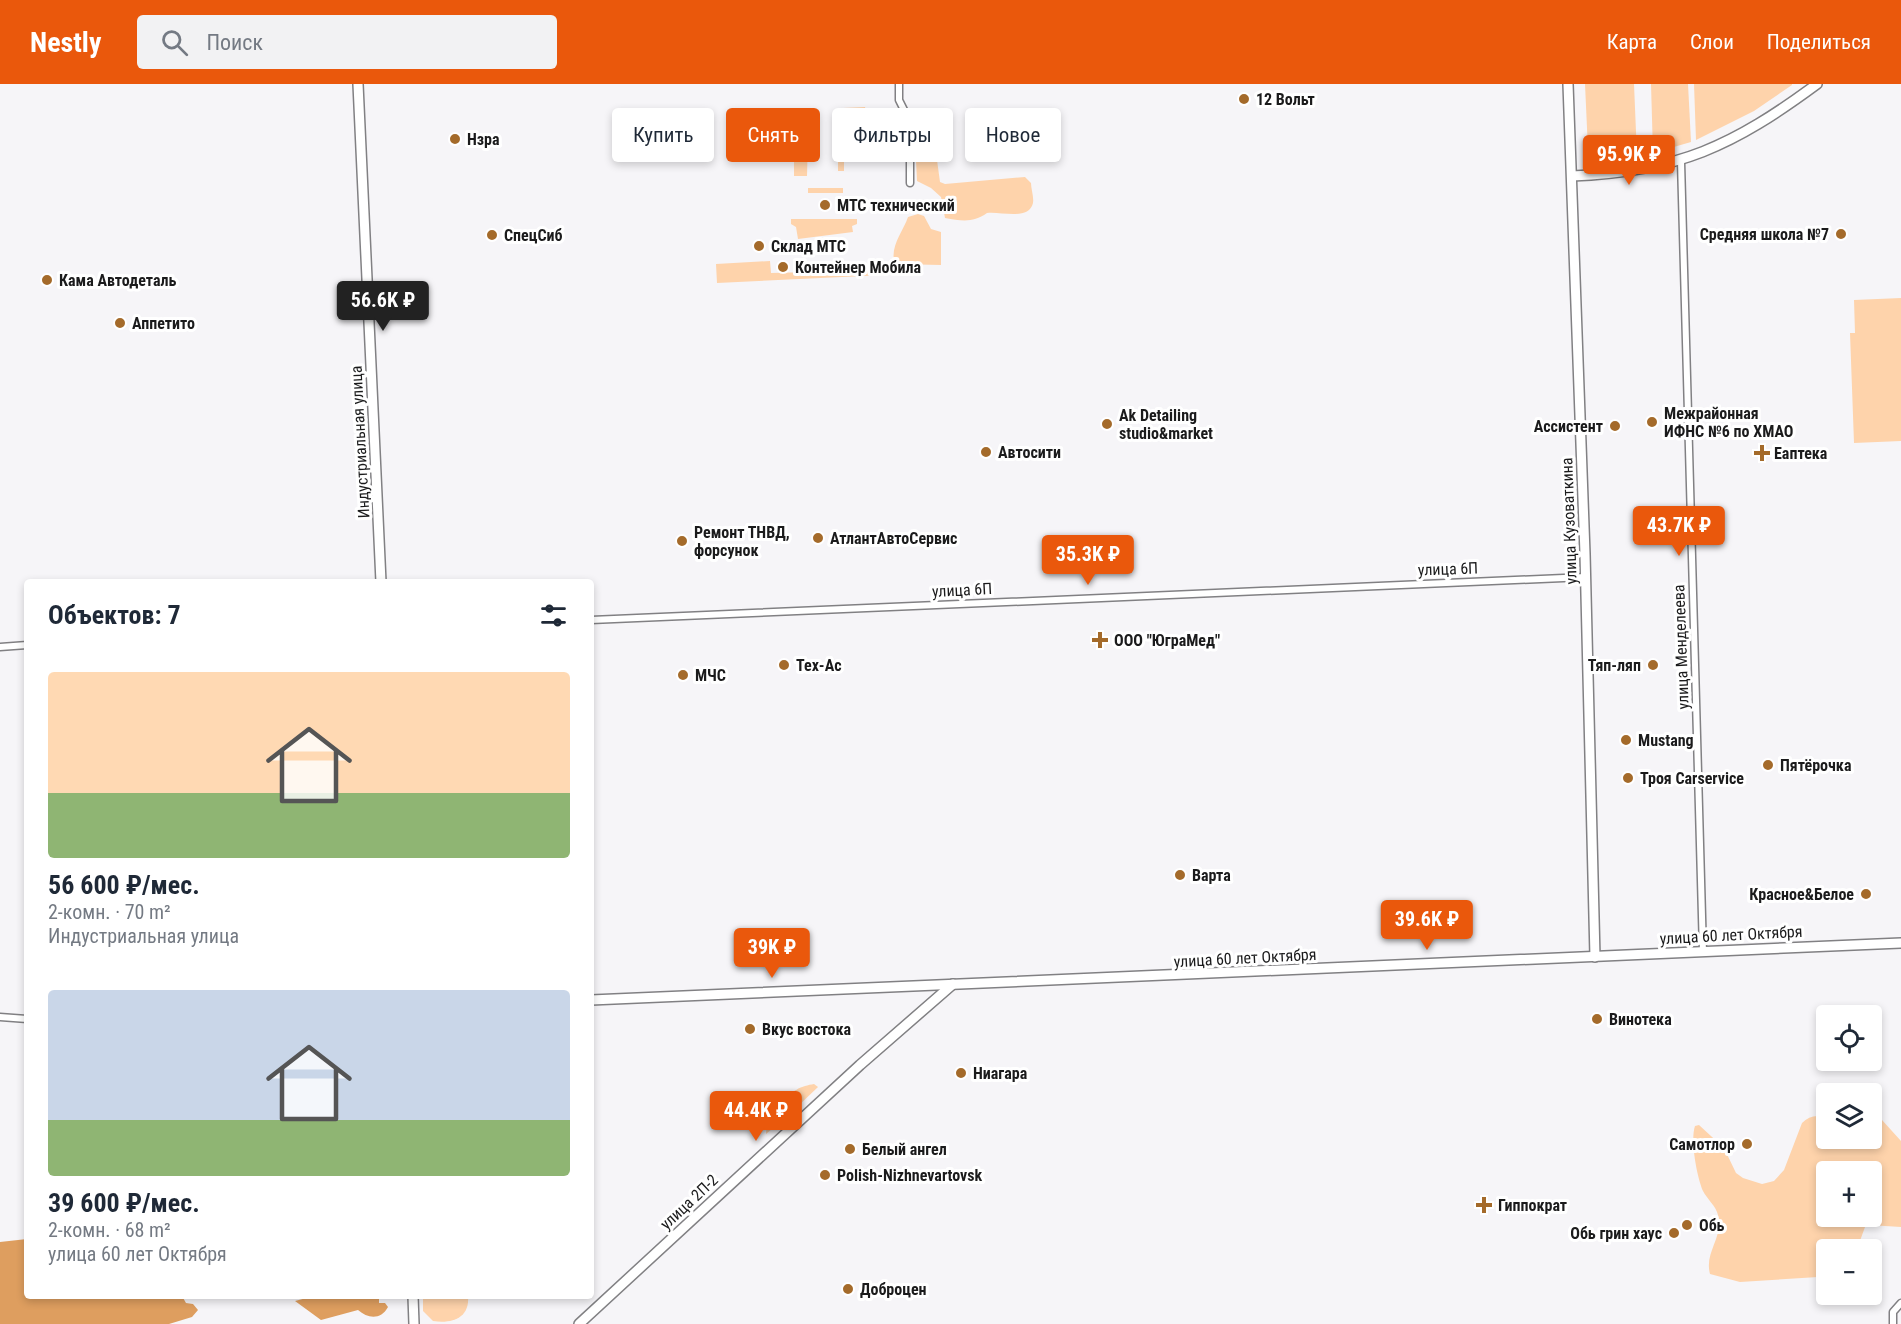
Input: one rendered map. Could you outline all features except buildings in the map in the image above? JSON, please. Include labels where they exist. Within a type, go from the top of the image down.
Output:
[{"type":"main road","name":"Индустриальная улица","points":[[358,84],[381,579]]},
{"type":"main road","name":"улица Кузоваткина","points":[[1568,84],[1586,577],[1595,957]]},
{"type":"main road","points":[[1572,176],[1632,172],[1681,162],[1761,125],[1817,84]]},
{"type":"main road","name":"улица 60 лет Октября","points":[[594,1000],[1901,943]]},
{"type":"main road","name":"улица 2П-2","points":[[579,1324],[860,1065],[953,984]]},
{"type":"main road","points":[[413,1299],[414,1324]]},
{"type":"street","points":[[900,84],[899,100],[910,122],[910,183]]},
{"type":"street","name":"улица Менделеева","points":[[1681,162],[1702,952]]},
{"type":"street","name":"улица 6П","points":[[594,620],[1586,577]]},
{"type":"street","points":[[0,647],[24,645]]},
{"type":"street","points":[[0,1017],[24,1019]]},
{"type":"street","points":[[1893,1324],[1893,1312],[1901,1303]]},
{"type":"shaded area","points":[[1585,84],[1634,84],[1637,156],[1596,160],[1588,150]]},
{"type":"shaded area","points":[[1651,84],[1688,84],[1691,142],[1653,153]]},
{"type":"shaded area","points":[[1694,84],[1792,85],[1754,111],[1696,140]]},
{"type":"shaded area","points":[[794,162],[807,162],[807,176],[794,176]]},
{"type":"shaded area","points":[[838,162],[844,162],[844,171],[838,171]]},
{"type":"shaded area","points":[[916,162],[937,162],[940,182],[945,184],[1025,177],[1031,183],[1033,203],[1030,209],[1020,214],[987,213],[967,220],[945,218],[941,197],[931,188],[917,181]]},
{"type":"shaded area","points":[[808,188],[843,188],[843,193],[808,193]]},
{"type":"shaded area","points":[[918,214],[924,216],[931,229],[941,232],[941,265],[895,264],[894,252],[897,240],[908,217]]},
{"type":"shaded area","points":[[791,219],[857,219],[857,224],[852,226],[853,232],[798,239],[796,227],[791,224]]},
{"type":"shaded area","points":[[770,261],[771,273],[811,272],[812,276],[839,275],[840,269],[884,267],[885,275],[717,283],[716,264]]},
{"type":"shaded area","points":[[1901,298],[1901,441],[1854,443],[1850,333],[1855,333],[1854,300]]},
{"type":"shaded area","points":[[814,1084],[818,1087],[796,1108],[788,1103],[794,1092],[801,1087]]},
{"type":"shaded area","points":[[778,1110],[781,1110],[785,1118],[766,1134],[767,1121]]},
{"type":"shaded area","points":[[1816,1116],[1816,1149],[1882,1149],[1882,1120],[1901,1141],[1901,1227],[1882,1226],[1882,1161],[1816,1161],[1816,1227],[1865,1227],[1861,1239],[1816,1239],[1816,1277],[1740,1282],[1710,1274],[1710,1259],[1719,1223],[1717,1212],[1703,1191],[1699,1177],[1694,1149],[1695,1126],[1699,1125],[1724,1148],[1736,1173],[1743,1178],[1762,1184],[1774,1181],[1784,1170],[1802,1123],[1810,1117]]},
{"type":"shaded area","points":[[24,1239],[24,1299],[184,1299],[198,1310],[192,1317],[169,1324],[0,1324],[0,1242]]},
{"type":"shaded area","points":[[303,1299],[379,1299],[379,1303],[385,1303],[388,1307],[382,1314],[374,1317],[358,1310],[321,1320],[295,1301]]},
{"type":"shaded area","points":[[423,1299],[468,1299],[466,1310],[453,1320],[433,1321],[423,1311]]},
{"type":"place","name":"12 Вольт","points":[[1244,99]]},
{"type":"place","name":"Нзра","points":[[455,139]]},
{"type":"place","name":"МТС технический","points":[[825,205]]},
{"type":"place","name":"Средняя школа №7","points":[[1841,234]]},
{"type":"place","name":"СпецСиб","points":[[492,235]]},
{"type":"place","name":"Склад МТС","points":[[759,246]]},
{"type":"place","name":"Контейнер Мобила","points":[[783,267]]},
{"type":"place","name":"Кама Автодеталь","points":[[47,280]]},
{"type":"place","name":"Аппетито","points":[[120,323]]},
{"type":"place","name":"Межрайонная ИФНС №6 по ХМАО","points":[[1652,422]]},
{"type":"place","name":"Ak Detailing studio&market","points":[[1107,424]]},
{"type":"place","name":"Ассистент","points":[[1615,426]]},
{"type":"place","name":"Автосити","points":[[986,452]]},
{"type":"place","name":"Еаптека","points":[[1762,453]]},
{"type":"place","name":"АтлантАвтоСервис","points":[[818,538]]},
{"type":"place","name":"Ремонт ТНВД, форсунок","points":[[682,541]]},
{"type":"place","name":"ООО \"ЮграМед\"","points":[[1100,640]]},
{"type":"place","name":"Тех-Ас","points":[[784,665]]},
{"type":"place","name":"Тяп-ляп","points":[[1653,665]]},
{"type":"place","name":"МЧС","points":[[683,675]]},
{"type":"place","name":"Mustang","points":[[1626,740]]},
{"type":"place","name":"Пятёрочка","points":[[1768,765]]},
{"type":"place","name":"Троя Carservice","points":[[1628,778]]},
{"type":"place","name":"Варта","points":[[1180,875]]},
{"type":"place","name":"Красное&Белое","points":[[1866,894]]},
{"type":"place","name":"Винотека","points":[[1597,1019]]},
{"type":"place","name":"Вкус востока","points":[[750,1029]]},
{"type":"place","name":"Ниагара","points":[[961,1073]]},
{"type":"place","name":"Самотлор","points":[[1747,1144]]},
{"type":"place","name":"Белый ангел","points":[[850,1149]]},
{"type":"place","name":"Polish-Nizhnevartovsk","points":[[825,1175]]},
{"type":"place","name":"Гиппократ","points":[[1484,1205]]},
{"type":"place","name":"Обь","points":[[1687,1225]]},
{"type":"place","name":"Обь грин хаус","points":[[1674,1233]]},
{"type":"place","name":"Доброцен","points":[[848,1289]]}]
